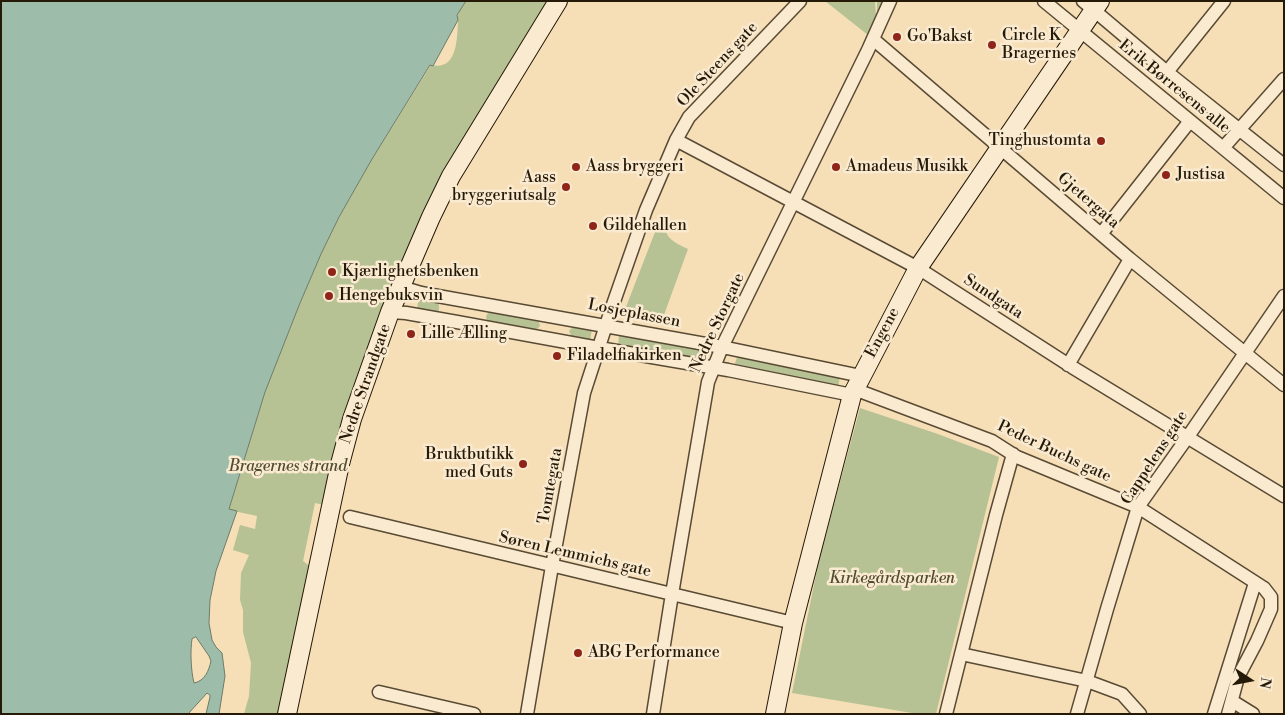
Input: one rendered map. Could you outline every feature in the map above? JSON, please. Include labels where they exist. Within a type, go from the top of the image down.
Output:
[{"type":"street","name":"Nedre Strandgate","points":[[287,714],[340,464],[352,419],[390,312],[451,176],[558,1]]},
{"type":"street","name":"Ole Steens gate","points":[[606,326],[646,210],[676,140],[689,117],[800,1]]},
{"type":"street","name":"Nedre Storgate","points":[[653,714],[708,382],[722,347],[890,1]]},
{"type":"street","name":"Erik Børresens alle","points":[[1044,1],[1284,198]]},
{"type":"street","points":[[1167,72],[1224,1]]},
{"type":"street","name":"Erik Børresens alle","points":[[1092,4],[1167,72],[1284,165]]},
{"type":"street","name":"Engene","points":[[774,714],[793,622],[856,387],[918,268],[1080,30],[1092,4]]},
{"type":"street","name":"Gjetergata","points":[[873,39],[1130,259],[1284,385]]},
{"type":"street","points":[[1223,148],[1284,79]]},
{"type":"street","points":[[1102,234],[1190,121]]},
{"type":"street","name":"Sundgata","points":[[676,140],[918,268],[1068,365],[1284,496]]},
{"type":"street","points":[[1068,365],[1130,259]]},
{"type":"street","name":"Losjeplassen","points":[[401,286],[421,293],[722,347],[856,387]]},
{"type":"street","name":"Cappelens gate","points":[[1078,714],[1138,507],[1284,296]]},
{"type":"street","points":[[390,312],[406,313],[714,368],[856,387]]},
{"type":"street","name":"Tomtegata","points":[[527,714],[584,393],[606,326]]},
{"type":"street","name":"Peder Buchs gate","points":[[856,387],[992,441],[1013,454],[1138,507],[1264,588],[1271,597],[1271,608],[1257,641],[1238,677],[1228,714]]},
{"type":"street","points":[[946,714],[1013,454]]},
{"type":"street","name":"Søren Lemmichs gate","points":[[350,517],[793,622]]},
{"type":"street","points":[[1214,714],[1255,583]]},
{"type":"street","points":[[961,654],[1087,682],[1122,694],[1140,714]]},
{"type":"street","points":[[380,692],[474,714]]},
{"type":"street","points":[[1232,701],[1254,714]]},
{"type":"green space","name":"Bragernes strand","points":[[466,1],[551,1],[451,163],[324,505],[315,503],[303,561],[311,567],[281,714],[244,714],[249,696],[251,663],[243,632],[243,610],[240,600],[241,573],[249,555],[233,550],[240,525],[255,529],[257,516],[229,510],[265,392],[300,303],[339,217],[372,159],[431,65],[440,66],[451,59],[456,45],[459,11]]},
{"type":"green space","points":[[825,1],[875,1],[876,16],[877,1],[888,1],[873,39]]},
{"type":"green space","points":[[657,227],[665,230],[671,240],[688,249],[661,323],[629,317],[624,312]]},
{"type":"green space","points":[[419,298],[437,301],[439,310],[435,313],[417,309]]},
{"type":"green space","points":[[490,310],[536,319],[540,326],[535,331],[487,322],[486,316]]},
{"type":"green space","points":[[574,326],[592,329],[590,341],[572,337],[569,331]]},
{"type":"green space","points":[[619,335],[704,350],[701,360],[618,346]]},
{"type":"green space","points":[[737,357],[840,377],[838,387],[734,367]]},
{"type":"green space","name":"Kirkegårdsparken","points":[[860,408],[999,457],[936,714],[918,714],[792,693],[819,560]]},
{"type":"shaded area","points":[[1,1],[466,1],[457,15],[458,20],[433,66],[430,65],[339,217],[300,303],[265,392],[229,509],[237,511],[216,571],[210,600],[209,623],[212,640],[222,653],[225,676],[219,714],[206,714],[210,697],[207,693],[188,714],[1,714]],"holes":[[[196,637],[211,661],[206,675],[194,683],[191,661],[192,639]]]},
{"type":"place","name":"Go'Bakst","points":[[897,37]]},
{"type":"place","name":"Circle K Bragernes","points":[[992,45]]},
{"type":"place","name":"Tinghustomta","points":[[1101,141]]},
{"type":"place","name":"Aass bryggeri","points":[[576,167]]},
{"type":"place","name":"Amadeus Musikk","points":[[836,167]]},
{"type":"place","name":"Justisa","points":[[1166,175]]},
{"type":"place","name":"Aass bryggeriutsalg","points":[[566,187]]},
{"type":"place","name":"Gildehallen","points":[[593,226]]},
{"type":"place","name":"Kjærlighetsbenken","points":[[332,272]]},
{"type":"place","name":"Hengebuksvin","points":[[329,296]]},
{"type":"place","name":"Lille Ælling","points":[[411,334]]},
{"type":"place","name":"Filadelfiakirken","points":[[557,356]]},
{"type":"place","name":"Bruktbutikk med Guts","points":[[523,464]]},
{"type":"place","name":"ABG Performance","points":[[578,653]]}]
